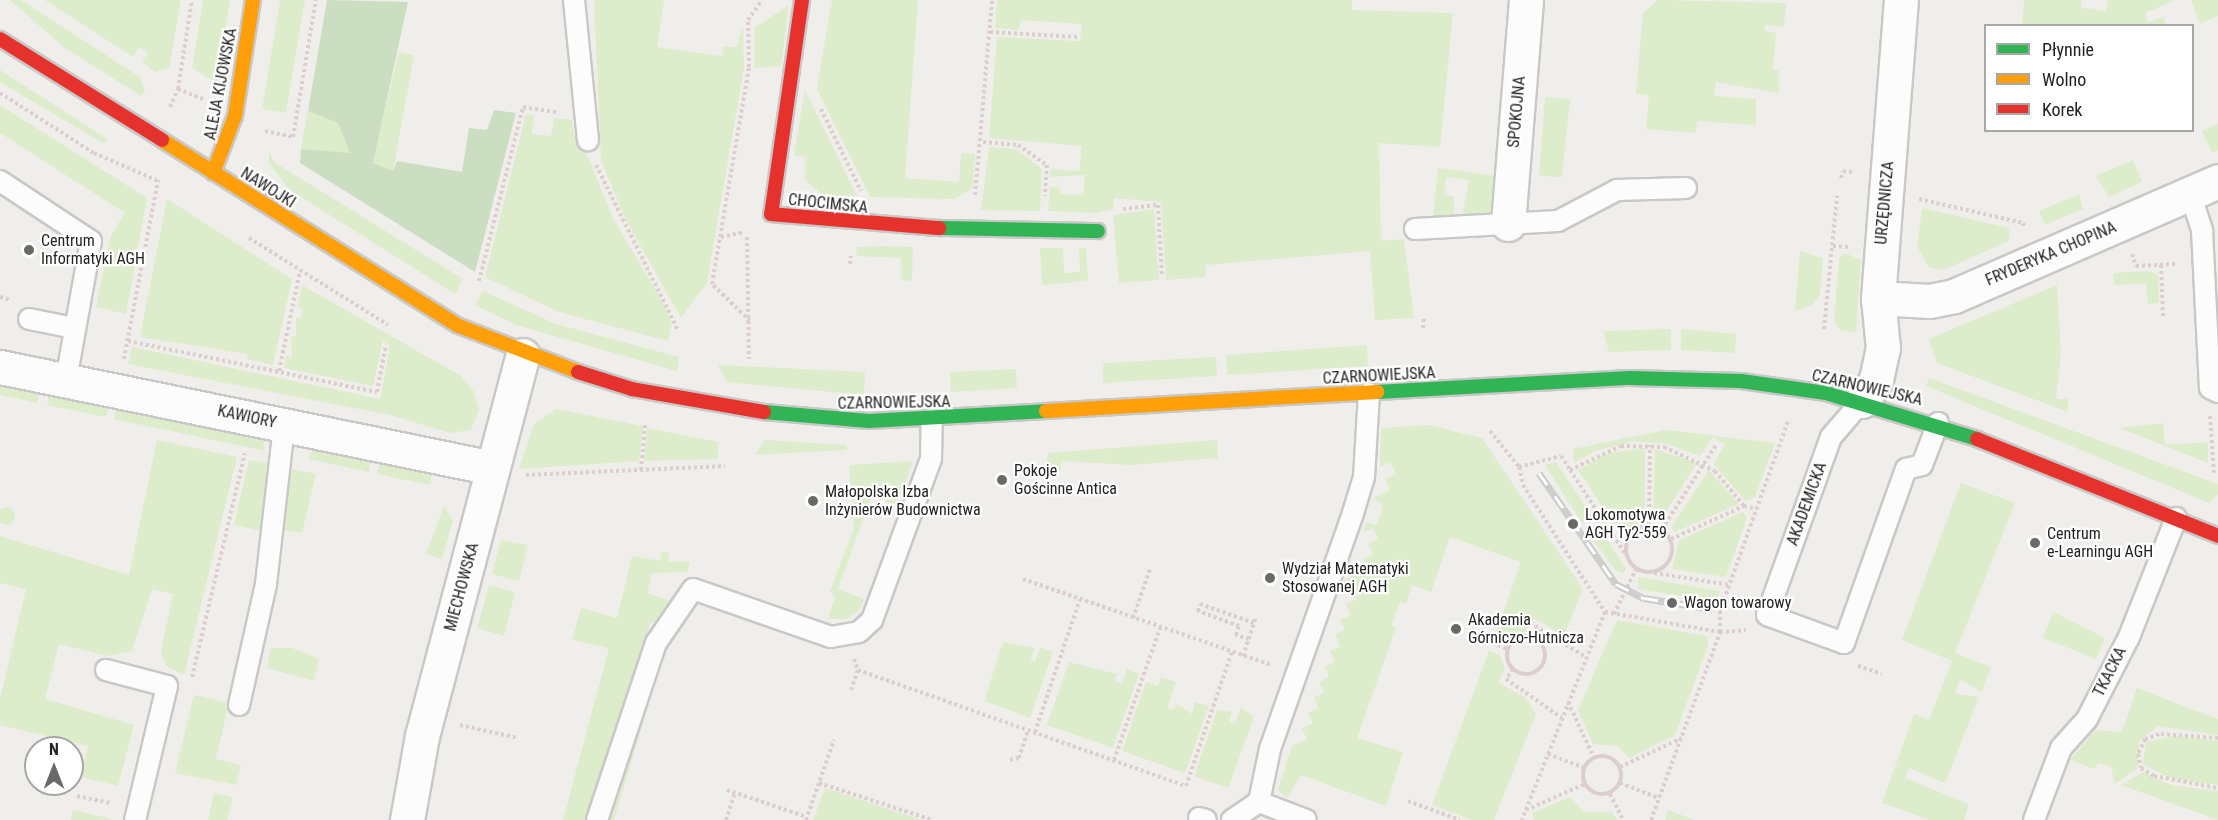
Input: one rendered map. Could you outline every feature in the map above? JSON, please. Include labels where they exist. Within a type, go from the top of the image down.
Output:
[{"type":"main road","name":"ALEJA KIJOWSKA","points":[[213,173],[235,116],[254,0]]},
{"type":"main road","name":"CHOCIMSKA","points":[[802,0],[771,214],[888,227],[1098,231]]},
{"type":"main road","name":"NAWOJKI","points":[[0,39],[415,301],[523,355]]},
{"type":"main road","name":"CZARNOWIEJSKA","points":[[523,355],[592,379],[704,404],[829,420],[932,420],[1369,393],[1687,377],[1862,401],[1938,423],[2176,518],[2216,528]]},
{"type":"street","name":"SPOKOJNA","points":[[1509,224],[1526,0]]},
{"type":"street","name":"URZĘDNICZA","points":[[1862,401],[1880,368],[1878,298],[1901,0]]},
{"type":"street","name":"FRYDERYKA CHOPINA","points":[[1878,298],[1929,301],[1954,296],[2204,187]]},
{"type":"street","name":"MIECHOWSKA","points":[[407,820],[422,736],[502,472],[523,355]]},
{"type":"street","name":"KAWIORY","points":[[0,367],[502,472]]},
{"type":"lane","points":[[574,0],[588,140]]},
{"type":"lane","points":[[0,182],[91,241],[66,380]]},
{"type":"lane","points":[[2204,187],[2202,225],[2214,390]]},
{"type":"lane","points":[[1416,229],[1558,221],[1617,190],[1686,188]]},
{"type":"lane","points":[[29,319],[74,328]]},
{"type":"lane","points":[[1232,820],[1259,802],[1270,749],[1364,480],[1369,393]]},
{"type":"lane","name":"AKADEMICKA","points":[[1862,401],[1831,437],[1767,615],[1844,643],[1906,469],[1922,465],[1938,423]]},
{"type":"lane","points":[[597,820],[656,643],[693,589],[823,635],[845,636],[865,628],[877,611],[931,459],[932,420]]},
{"type":"lane","points":[[239,705],[266,584],[284,425]]},
{"type":"lane","name":"TKACKA","points":[[2034,820],[2061,748],[2087,719],[2129,637],[2176,518]]},
{"type":"lane","points":[[106,670],[167,686],[135,820]]},
{"type":"lane","points":[[1259,802],[1306,820]]},
{"type":"path","points":[[167,114],[178,89],[192,0]]},
{"type":"path","points":[[259,129],[293,137],[316,0]]},
{"type":"path","points":[[750,321],[712,284],[749,67],[748,20],[762,0]]},
{"type":"path","points":[[967,202],[979,191],[992,0]]},
{"type":"path","points":[[990,32],[1079,38]]},
{"type":"path","points":[[178,89],[210,102]]},
{"type":"path","points":[[0,93],[94,153],[158,180],[123,364]]},
{"type":"path","points":[[816,99],[866,202]]},
{"type":"path","points":[[479,281],[523,107],[584,116]]},
{"type":"path","points":[[588,140],[601,178],[673,310],[678,330]]},
{"type":"path","points":[[983,142],[1018,145],[1047,165],[1044,230]]},
{"type":"path","points":[[1824,329],[1837,196]]},
{"type":"path","points":[[1915,198],[2023,223],[2030,238]]},
{"type":"path","points":[[748,243],[749,359]]},
{"type":"path","points":[[2129,245],[2136,266],[2204,263]]},
{"type":"path","points":[[850,264],[851,257]]},
{"type":"path","points":[[2161,265],[2163,316]]},
{"type":"path","points":[[279,371],[300,271]]},
{"type":"path","points":[[1423,328],[1424,317]]},
{"type":"path","points":[[128,341],[376,392],[386,345]]},
{"type":"path","points":[[2214,390],[2214,473]]},
{"type":"path","points":[[1651,820],[1720,632],[1730,585],[1790,417]]},
{"type":"path","points":[[641,470],[646,421]]},
{"type":"path","points":[[1490,431],[1520,467],[1523,485],[1605,612],[1720,632]]},
{"type":"path","points":[[1570,470],[1608,450],[1650,445],[1704,463],[1744,506],[1757,509]]},
{"type":"path","points":[[1649,525],[1650,445]]},
{"type":"path","points":[[1662,529],[1716,445]]},
{"type":"path","points":[[190,687],[245,453]]},
{"type":"path","points":[[1520,467],[1561,456],[1635,569],[1730,585]]},
{"type":"path","points":[[502,472],[725,466]]},
{"type":"path","points":[[1671,538],[1744,506]]},
{"type":"path","points":[[1626,555],[1634,532],[1649,525],[1662,529],[1671,538]]},
{"type":"path","points":[[1653,573],[1669,560],[1671,538]]},
{"type":"path","points":[[1133,618],[1150,569]]},
{"type":"path","points":[[1614,614],[1635,569]]},
{"type":"path","points":[[1023,579],[1160,628],[1297,673]]},
{"type":"path","points":[[1035,732],[1080,599]]},
{"type":"path","points":[[1249,639],[1236,635],[1239,626],[1198,611],[1200,604],[1254,623]]},
{"type":"path","points":[[1522,820],[1605,612]]},
{"type":"path","points":[[1244,656],[1256,617]]},
{"type":"path","points":[[1529,637],[1535,626],[1586,657]]},
{"type":"path","points":[[1114,760],[1160,628]]},
{"type":"path","points":[[845,636],[858,670],[851,690]]},
{"type":"path","points":[[1512,669],[1529,674],[1542,664],[1543,647],[1529,637],[1516,639],[1508,649],[1512,669],[1506,679],[1562,718]]},
{"type":"path","points":[[1492,643],[1508,649]]},
{"type":"path","points":[[858,670],[1186,786],[1232,652]]},
{"type":"path","points":[[1568,702],[1594,758]]},
{"type":"path","points":[[446,723],[518,738]]},
{"type":"path","points":[[1010,760],[1019,758],[1028,730]]},
{"type":"path","points":[[2218,738],[2159,734],[2145,739],[2138,754],[2141,768],[2154,776],[2218,788]]},
{"type":"path","points":[[1620,767],[1682,738]]},
{"type":"path","points":[[727,790],[806,819],[834,740]]},
{"type":"path","points":[[1548,754],[1584,768]]},
{"type":"path","points":[[1585,784],[1584,768],[1594,758],[1605,756],[1620,767]]},
{"type":"path","points":[[1585,784],[1599,794],[1610,793],[1620,783],[1620,767]]},
{"type":"path","points":[[819,783],[932,820]]},
{"type":"path","points":[[1620,783],[1659,798]]},
{"type":"path","points":[[1526,810],[1585,784]]},
{"type":"path","points":[[726,820],[735,793]]},
{"type":"path","points":[[1610,793],[1623,820]]},
{"type":"path","points":[[77,796],[120,805]]},
{"type":"path","points":[[1408,801],[1460,820]]},
{"type":"green space","points":[[10,0],[21,0],[140,77],[145,92],[141,96],[65,48]]},
{"type":"green space","points":[[45,0],[181,0],[169,68],[155,72],[142,62],[148,53],[139,47],[133,57]]},
{"type":"green space","points":[[203,0],[230,0],[217,83],[192,68]]},
{"type":"green space","points":[[280,0],[305,0],[286,113],[262,109]]},
{"type":"green space","points":[[327,0],[408,2],[373,163],[393,171],[397,161],[462,172],[469,128],[487,130],[494,110],[516,113],[475,272],[300,163],[301,149],[350,153],[338,123],[308,111]]},
{"type":"green space","points":[[594,0],[664,0],[657,47],[722,56],[724,47],[737,47],[743,24],[744,68],[707,283],[681,318],[626,220],[601,161]]},
{"type":"green space","points":[[832,0],[918,0],[905,178],[959,182],[961,153],[975,154],[973,188],[954,199],[870,197],[817,89]]},
{"type":"green space","points":[[997,0],[1352,0],[1352,10],[1453,13],[1440,147],[1379,143],[1381,241],[1404,239],[1414,318],[1375,320],[1370,251],[1206,265],[1205,277],[1166,280],[1161,202],[1114,198],[1113,209],[1097,213],[1048,211],[1050,187],[1060,188],[1060,194],[1083,195],[1085,175],[1050,177],[1051,169],[1079,171],[1082,146],[989,138],[997,37],[1080,41],[1082,24],[1021,20],[1019,30],[995,28]]},
{"type":"green space","points":[[1658,0],[1786,3],[1784,27],[1765,25],[1765,31],[1776,33],[1773,70],[1779,71],[1779,93],[1716,82],[1714,96],[1756,99],[1756,125],[1697,121],[1696,133],[1646,129],[1649,95],[1636,94],[1643,13]]},
{"type":"green space","points":[[2024,0],[2081,0],[2081,8],[2106,11],[2108,0],[2175,0],[2145,13],[2148,22],[2163,17],[2166,24],[2022,24]]},
{"type":"green space","points":[[2191,0],[2218,0],[2218,16],[2200,24]]},
{"type":"green space","points":[[789,5],[781,66],[755,68],[754,28]]},
{"type":"green space","points":[[399,52],[414,55],[393,171],[372,163]]},
{"type":"green space","points":[[0,70],[107,139],[104,144],[0,82]]},
{"type":"green space","points":[[805,90],[857,196],[823,195],[805,180],[805,157],[794,155]]},
{"type":"green space","points":[[1545,97],[1570,99],[1562,177],[1539,176]]},
{"type":"green space","points":[[0,105],[147,198],[126,314],[96,307],[111,235],[125,213],[0,133]]},
{"type":"green space","points":[[308,111],[338,123],[350,153],[301,149]]},
{"type":"green space","points":[[526,114],[534,115],[532,134],[551,136],[554,118],[572,120],[575,140],[581,140],[613,218],[665,306],[672,324],[668,341],[559,312],[485,277]]},
{"type":"green space","points":[[2218,124],[2218,150],[2212,153],[2202,131]]},
{"type":"green space","points":[[989,147],[1016,149],[1042,169],[1040,211],[981,210]]},
{"type":"green space","points":[[269,150],[274,162],[463,279],[455,294],[290,190],[269,164]]},
{"type":"green space","points":[[2133,160],[2142,182],[2109,197],[2096,176]]},
{"type":"green space","points":[[1438,168],[1502,177],[1492,215],[1462,217],[1469,180],[1446,177],[1444,195],[1454,197],[1454,217],[1433,218]]},
{"type":"green space","points":[[2079,194],[2083,209],[2045,225],[2039,211]]},
{"type":"green space","points":[[167,199],[292,279],[273,365],[247,359],[247,354],[140,337]]},
{"type":"green space","points":[[1922,208],[2009,228],[2009,241],[1943,270],[1929,268],[1917,246]]},
{"type":"green space","points":[[1154,209],[1159,280],[1119,283],[1113,215]]},
{"type":"green space","points":[[857,247],[913,247],[912,281],[901,280],[901,258],[856,256]]},
{"type":"green space","points":[[1040,248],[1063,248],[1064,273],[1080,272],[1079,248],[1086,248],[1088,281],[1042,285]]},
{"type":"green space","points":[[1800,251],[1823,258],[1820,295],[1813,304],[1795,311]]},
{"type":"green space","points":[[1845,253],[1861,260],[1856,332],[1841,331],[1834,321],[1839,259]]},
{"type":"green space","points":[[2147,271],[2158,275],[2159,303],[2148,304],[2146,284],[2114,285],[2113,273]]},
{"type":"green space","points":[[302,285],[461,376],[473,390],[479,410],[471,430],[450,433],[390,415],[128,364],[132,347],[380,399],[390,346],[383,341],[373,386],[284,368],[286,356],[292,357],[291,336],[296,337],[296,317],[301,318],[303,309],[298,306]]},
{"type":"green space","points":[[2057,285],[2061,353],[2056,399],[2068,399],[2068,412],[1937,363],[1929,339]]},
{"type":"green space","points":[[483,291],[556,324],[679,357],[677,371],[516,325],[475,305]]},
{"type":"green space","points":[[1671,329],[1671,350],[1609,352],[1603,331]]},
{"type":"green space","points":[[1681,329],[1736,334],[1735,353],[1681,350]]},
{"type":"green space","points":[[1367,345],[1368,366],[1227,375],[1226,355]]},
{"type":"green space","points":[[1216,357],[1217,376],[1103,383],[1103,363]]},
{"type":"green space","points":[[718,365],[865,372],[864,395],[727,382]]},
{"type":"green space","points":[[1016,369],[1017,388],[951,392],[950,372]]},
{"type":"green space","points":[[1929,378],[2218,484],[2218,494],[2209,503],[1926,386]]},
{"type":"green space","points":[[0,381],[40,390],[37,403],[0,395]]},
{"type":"green space","points":[[50,392],[109,404],[106,417],[47,405]]},
{"type":"green space","points":[[117,405],[263,436],[265,451],[114,419]]},
{"type":"green space","points":[[556,409],[643,426],[639,461],[519,469],[534,424]]},
{"type":"green space","points":[[2163,423],[2165,445],[2208,442],[2208,463],[2120,428]]},
{"type":"green space","points":[[1429,425],[1482,438],[1583,589],[1564,636],[1534,618],[1527,631],[1506,640],[1495,636],[1521,562],[1450,537],[1431,592],[1412,585],[1406,604],[1400,602],[1391,626],[1396,628],[1357,738],[1403,752],[1386,806],[1301,775],[1287,798],[1278,790],[1292,746],[1307,739],[1302,728],[1313,723],[1308,713],[1318,708],[1314,697],[1324,693],[1319,682],[1329,677],[1325,667],[1335,662],[1330,651],[1340,647],[1335,635],[1345,629],[1340,620],[1351,615],[1346,604],[1356,600],[1343,580],[1367,570],[1363,559],[1373,554],[1368,544],[1378,539],[1373,528],[1363,533],[1366,522],[1377,525],[1383,505],[1373,498],[1390,490],[1385,479],[1396,474],[1390,462],[1380,467],[1381,428]]},
{"type":"green space","points":[[647,428],[718,442],[718,459],[644,461]]},
{"type":"green space","points":[[1667,430],[1775,443],[1755,497],[1746,501],[1713,464],[1725,445],[1713,437],[1700,456],[1667,444],[1634,441],[1595,451],[1574,463],[1573,449]]},
{"type":"green space","points":[[157,440],[237,457],[184,675],[166,666],[161,651],[173,594],[152,589],[132,651],[108,656],[59,644],[45,699],[134,725],[118,786],[84,778],[88,746],[84,745],[84,736],[46,736],[0,725],[0,699],[26,589],[0,583],[0,536],[129,575]]},
{"type":"green space","points":[[765,440],[847,445],[847,450],[755,455]]},
{"type":"green space","points":[[1217,440],[1218,458],[1131,465],[1061,461],[1061,470],[1045,471],[1048,453]]},
{"type":"green space","points":[[314,447],[371,458],[369,472],[308,459]]},
{"type":"green space","points":[[1645,448],[1645,519],[1622,536],[1578,470],[1609,453]]},
{"type":"green space","points":[[1655,449],[1697,463],[1660,521],[1653,519]]},
{"type":"green space","points":[[249,460],[267,463],[262,531],[234,525]]},
{"type":"green space","points":[[380,461],[433,471],[430,485],[377,474]]},
{"type":"green space","points":[[913,461],[897,506],[871,497],[838,589],[864,599],[859,610],[847,619],[828,619],[835,597],[830,591],[854,528],[849,465]]},
{"type":"green space","points":[[1556,462],[1592,516],[1582,523],[1545,465]]},
{"type":"green space","points":[[287,468],[316,474],[302,533],[279,529]]},
{"type":"green space","points":[[1709,470],[1739,504],[1675,532],[1671,528]]},
{"type":"green space","points":[[1961,483],[2015,503],[1955,653],[1991,667],[1981,692],[1960,679],[1955,694],[1979,697],[1945,783],[1909,768],[1905,778],[1969,804],[1964,820],[1930,820],[1882,803],[1914,714],[1929,720],[1952,661],[1902,640]]},
{"type":"green space","points":[[444,506],[453,520],[442,559],[426,554]]},
{"type":"green space","points":[[3,508],[9,508],[14,513],[14,519],[9,524],[3,524],[-1,520],[-1,512]]},
{"type":"green space","points":[[1743,512],[1747,518],[1726,577],[1672,569],[1679,540]]},
{"type":"green space","points":[[1597,524],[1626,569],[1624,573],[1615,570],[1587,531]]},
{"type":"green space","points":[[501,540],[528,545],[519,581],[492,574]]},
{"type":"green space","points":[[662,552],[669,553],[668,561],[690,562],[688,572],[652,573],[647,593],[674,602],[660,625],[651,622],[586,820],[563,820],[609,648],[572,640],[581,608],[617,618],[632,556],[660,561]]},
{"type":"green space","points":[[1638,577],[1720,591],[1717,602],[1639,589]]},
{"type":"green space","points":[[489,585],[515,592],[504,636],[477,628]]},
{"type":"green space","points":[[2053,612],[2105,638],[2096,659],[2043,638]]},
{"type":"green space","points":[[1617,620],[1707,636],[1708,646],[1675,735],[1629,758],[1618,746],[1593,744],[1578,710]]},
{"type":"green space","points":[[1003,642],[1035,648],[1030,660],[1035,662],[1040,647],[1053,652],[1030,718],[984,701]]},
{"type":"green space","points":[[271,648],[292,648],[319,659],[314,681],[267,668]]},
{"type":"green space","points":[[1489,651],[1500,655],[1505,670],[1498,682],[1526,698],[1536,714],[1494,820],[1472,820],[1432,805]]},
{"type":"green space","points":[[1069,662],[1117,674],[1115,681],[1122,684],[1127,669],[1139,674],[1113,748],[1047,725]]},
{"type":"green space","points":[[1161,677],[1176,682],[1167,708],[1174,710],[1176,703],[1192,714],[1195,702],[1209,706],[1185,773],[1122,751],[1146,682],[1158,686]]},
{"type":"green space","points":[[2137,688],[2218,719],[2218,735],[2158,726],[2139,741],[2138,768],[2115,784],[2111,767],[2098,763],[2095,769],[2070,760],[2095,730],[2122,732]]},
{"type":"green space","points":[[194,695],[229,703],[216,759],[241,765],[236,785],[175,773]]},
{"type":"green space","points":[[649,703],[614,820],[609,820]]},
{"type":"green space","points":[[1241,707],[1254,717],[1228,788],[1194,776],[1217,710],[1232,712],[1229,722],[1235,724]]},
{"type":"green space","points":[[2175,736],[2218,741],[2218,785],[2170,778],[2143,764],[2146,742]]},
{"type":"green space","points":[[2143,772],[2171,785],[2218,791],[2218,820],[2121,785]]},
{"type":"green space","points":[[825,788],[922,820],[813,820]]},
{"type":"green space","points":[[214,793],[233,797],[227,820],[208,820]]},
{"type":"green space","points":[[1570,797],[1585,812],[1612,812],[1617,820],[1534,820],[1532,813]]},
{"type":"green space","points":[[73,810],[111,819],[111,820],[71,820]]},
{"type":"green space","points":[[1668,810],[1695,820],[1665,820]]},
{"type":"railway","points":[[1539,473],[1616,584],[1644,598],[1712,609]]},
{"type":"traffic: fast","points":[[939,228],[1098,231]]},
{"type":"traffic: fast","points":[[1377,392],[1630,378],[1741,381],[1826,393],[1977,439]]},
{"type":"traffic: fast","points":[[764,412],[869,421],[1046,411]]},
{"type":"traffic: slow","points":[[213,173],[235,116],[253,0]]},
{"type":"traffic: slow","points":[[162,140],[459,326],[578,372]]},
{"type":"traffic: slow","points":[[1046,411],[1377,392]]},
{"type":"traffic: jam","points":[[802,0],[771,214],[939,228]]},
{"type":"traffic: jam","points":[[0,39],[162,140]]},
{"type":"traffic: jam","points":[[578,372],[632,389],[764,412]]},
{"type":"traffic: jam","points":[[1977,439],[2218,536]]},
{"type":"place","name":"Centrum Informatyki AGH","points":[[29,250]]},
{"type":"place","name":"Pokoje Gościnne Antica","points":[[1002,480]]},
{"type":"place","name":"Małopolska Izba Inżynierów Budownictwa","points":[[813,501]]},
{"type":"place","name":"Lokomotywa AGH Ty2-559","points":[[1573,524]]},
{"type":"place","name":"Centrum e-Learningu AGH","points":[[2035,543]]},
{"type":"place","name":"Wydział Matematyki Stosowanej AGH","points":[[1270,578]]},
{"type":"place","name":"Wagon towarowy","points":[[1672,603]]},
{"type":"place","name":"Akademia Górniczo-Hutnicza","points":[[1456,629]]}]
